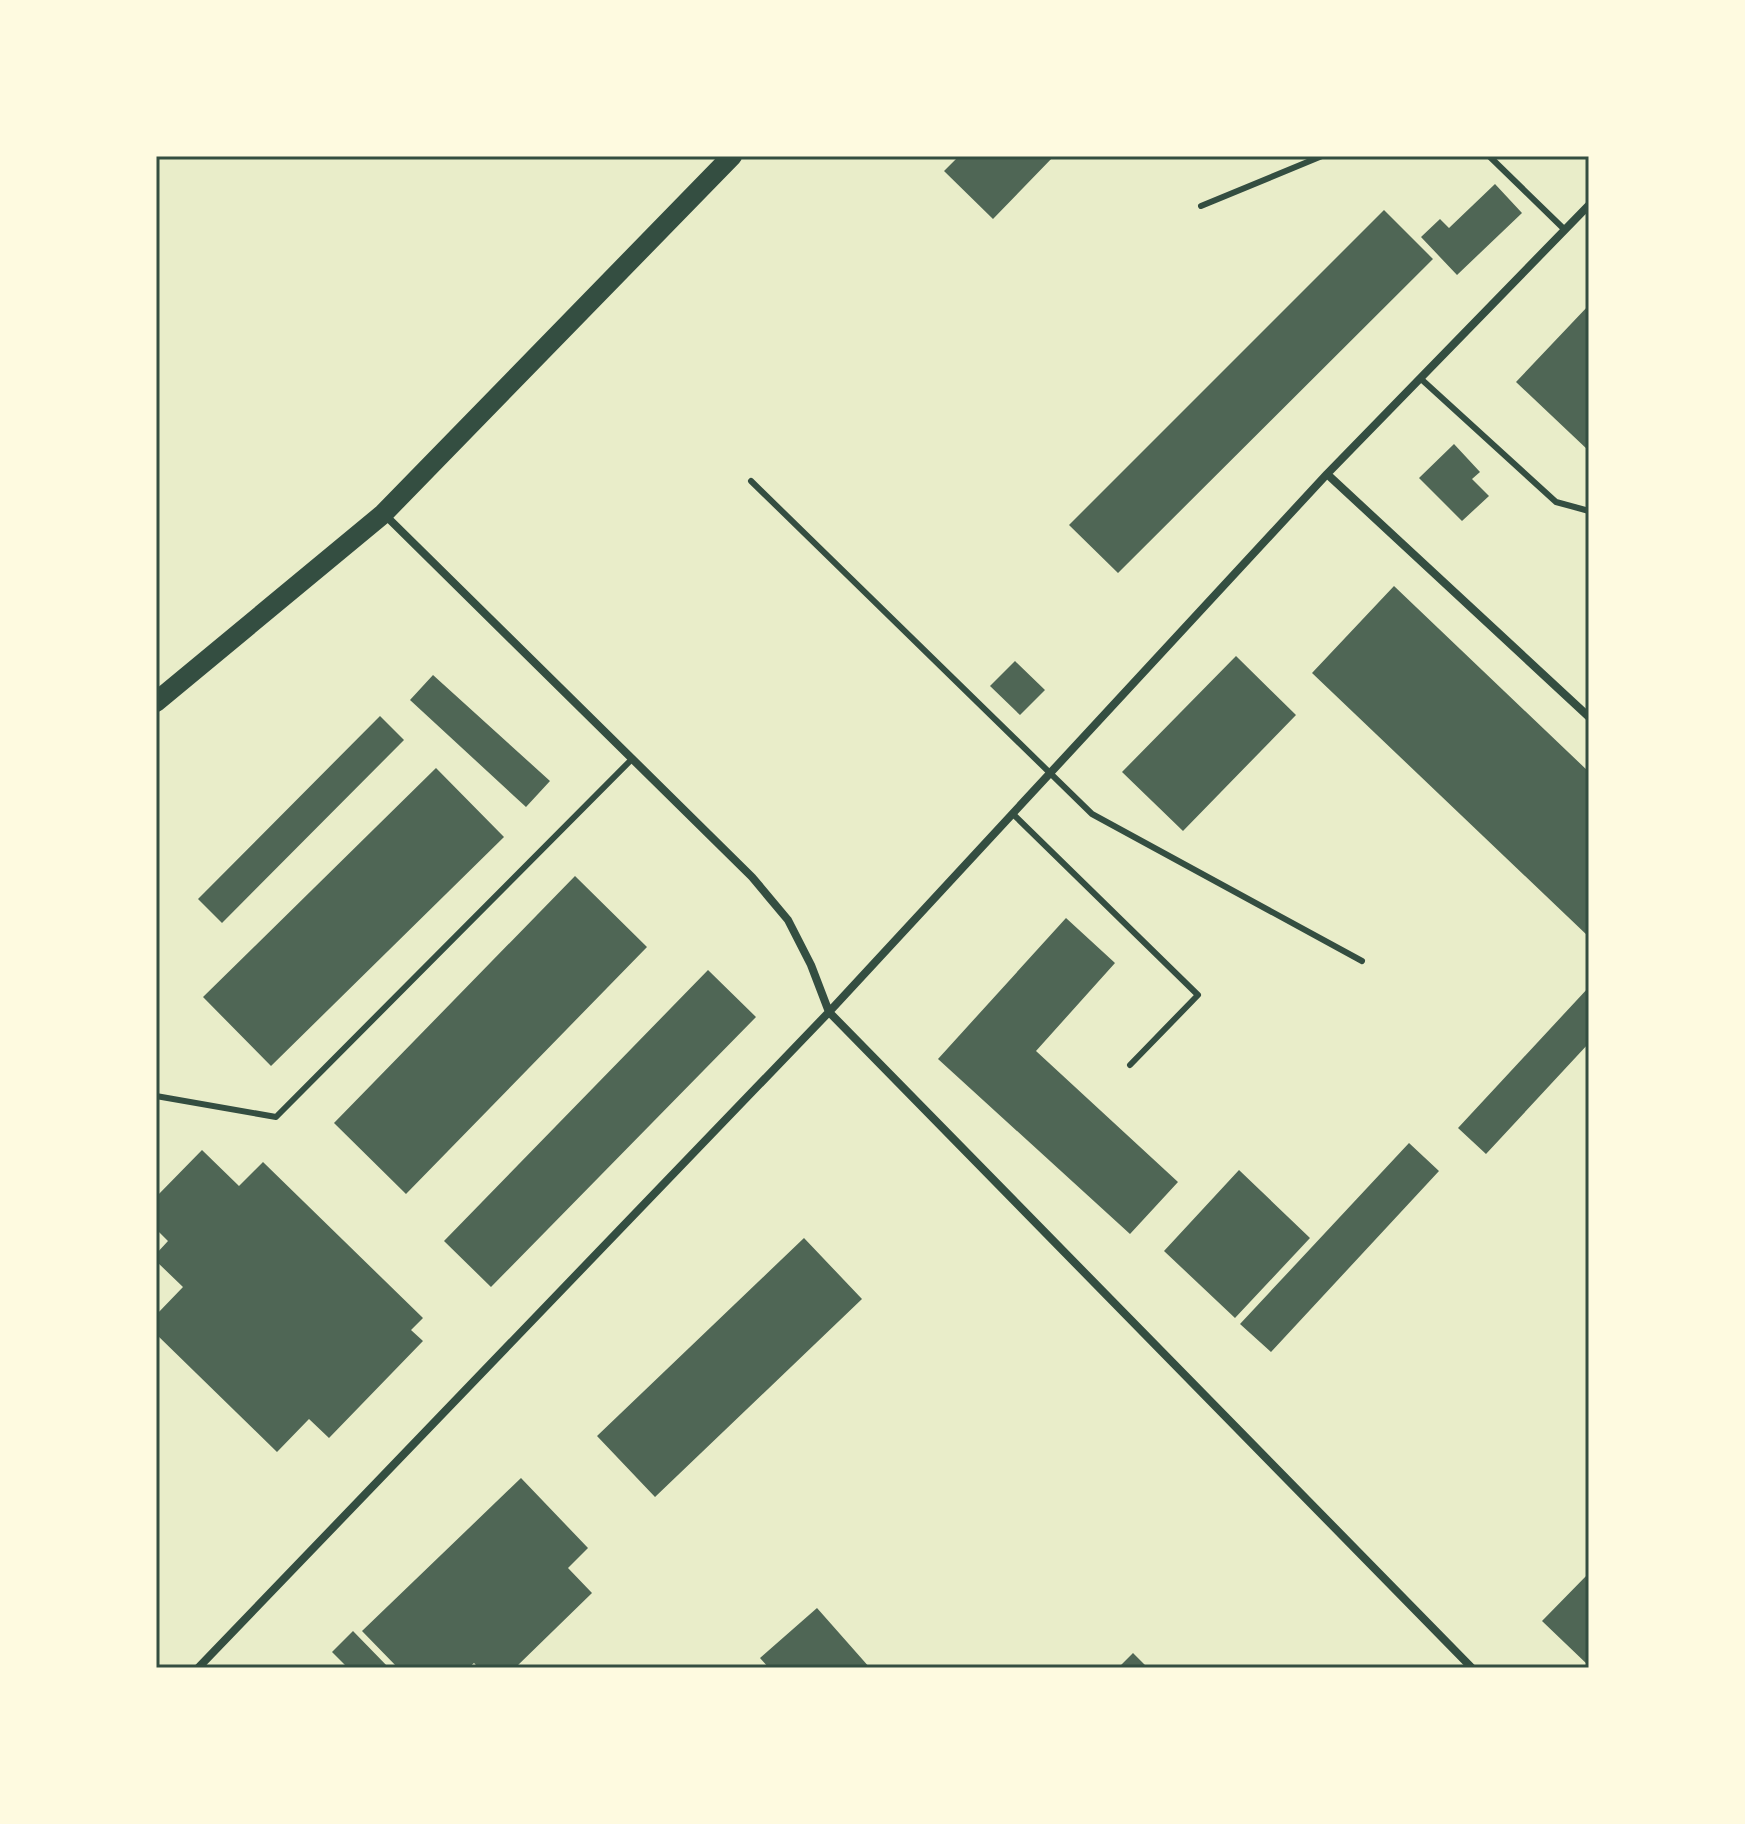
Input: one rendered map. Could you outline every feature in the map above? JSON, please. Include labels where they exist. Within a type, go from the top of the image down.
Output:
[{"type":"main road","points":[[156,702],[383,514],[732,156]]},
{"type":"street","points":[[198,1668],[829,1012],[1327,474],[1589,205]]},
{"type":"street","points":[[1327,474],[1589,717]]},
{"type":"street","points":[[383,514],[752,877],[788,920],[811,965],[829,1012],[1472,1668]]},
{"type":"lane","points":[[1201,206],[1322,156]]},
{"type":"lane","points":[[1489,156],[1565,230]]},
{"type":"lane","points":[[1420,378],[1556,502],[1589,511]]},
{"type":"lane","points":[[751,481],[1092,814],[1362,961]]},
{"type":"lane","points":[[156,1096],[276,1117],[632,759]]},
{"type":"lane","points":[[1013,814],[1198,995],[1130,1065]]},
{"type":"building","points":[[959,156],[1054,156],[993,219],[944,171]]},
{"type":"building","points":[[1495,184],[1522,213],[1457,275],[1421,237],[1440,219],[1449,228]]},
{"type":"building","points":[[1384,210],[1433,259],[1118,573],[1069,525]]},
{"type":"building","points":[[1589,305],[1589,451],[1516,382]]},
{"type":"building","points":[[1454,444],[1480,472],[1472,479],[1489,496],[1462,521],[1419,478]]},
{"type":"building","points":[[1394,586],[1589,772],[1589,937],[1312,673]]},
{"type":"building","points":[[1236,656],[1296,715],[1183,831],[1122,772]]},
{"type":"building","points":[[1015,661],[1045,690],[1020,715],[990,686]]},
{"type":"building","points":[[433,675],[550,781],[526,807],[410,700]]},
{"type":"building","points":[[380,716],[404,740],[222,923],[198,899]]},
{"type":"building","points":[[436,768],[504,837],[271,1066],[203,997]]},
{"type":"building","points":[[575,876],[647,947],[406,1194],[334,1123]]},
{"type":"building","points":[[1066,918],[1115,963],[1036,1051],[1178,1182],[1130,1234],[938,1059]]},
{"type":"building","points":[[708,970],[756,1017],[491,1287],[444,1241]]},
{"type":"building","points":[[1589,987],[1589,1043],[1486,1154],[1458,1128]]},
{"type":"building","points":[[1409,1143],[1439,1171],[1271,1352],[1240,1324]]},
{"type":"building","points":[[202,1150],[239,1186],[263,1162],[423,1318],[411,1330],[423,1341],[329,1438],[309,1419],[277,1452],[156,1334],[156,1315],[183,1287],[156,1261],[156,1254],[168,1241],[156,1229],[156,1197]]},
{"type":"building","points":[[1239,1170],[1310,1238],[1235,1318],[1164,1251]]},
{"type":"building","points":[[804,1238],[862,1299],[655,1497],[597,1436]]},
{"type":"building","points":[[521,1478],[588,1548],[568,1568],[592,1593],[515,1668],[479,1668],[474,1663],[468,1668],[398,1668],[362,1631]]},
{"type":"building","points":[[1589,1573],[1589,1666],[1542,1621]]},
{"type":"building","points":[[817,1608],[870,1668],[769,1668],[760,1658]]},
{"type":"building","points":[[353,1631],[389,1668],[348,1668],[332,1652]]},
{"type":"building","points":[[1133,1653],[1148,1668],[1118,1668]]}]
